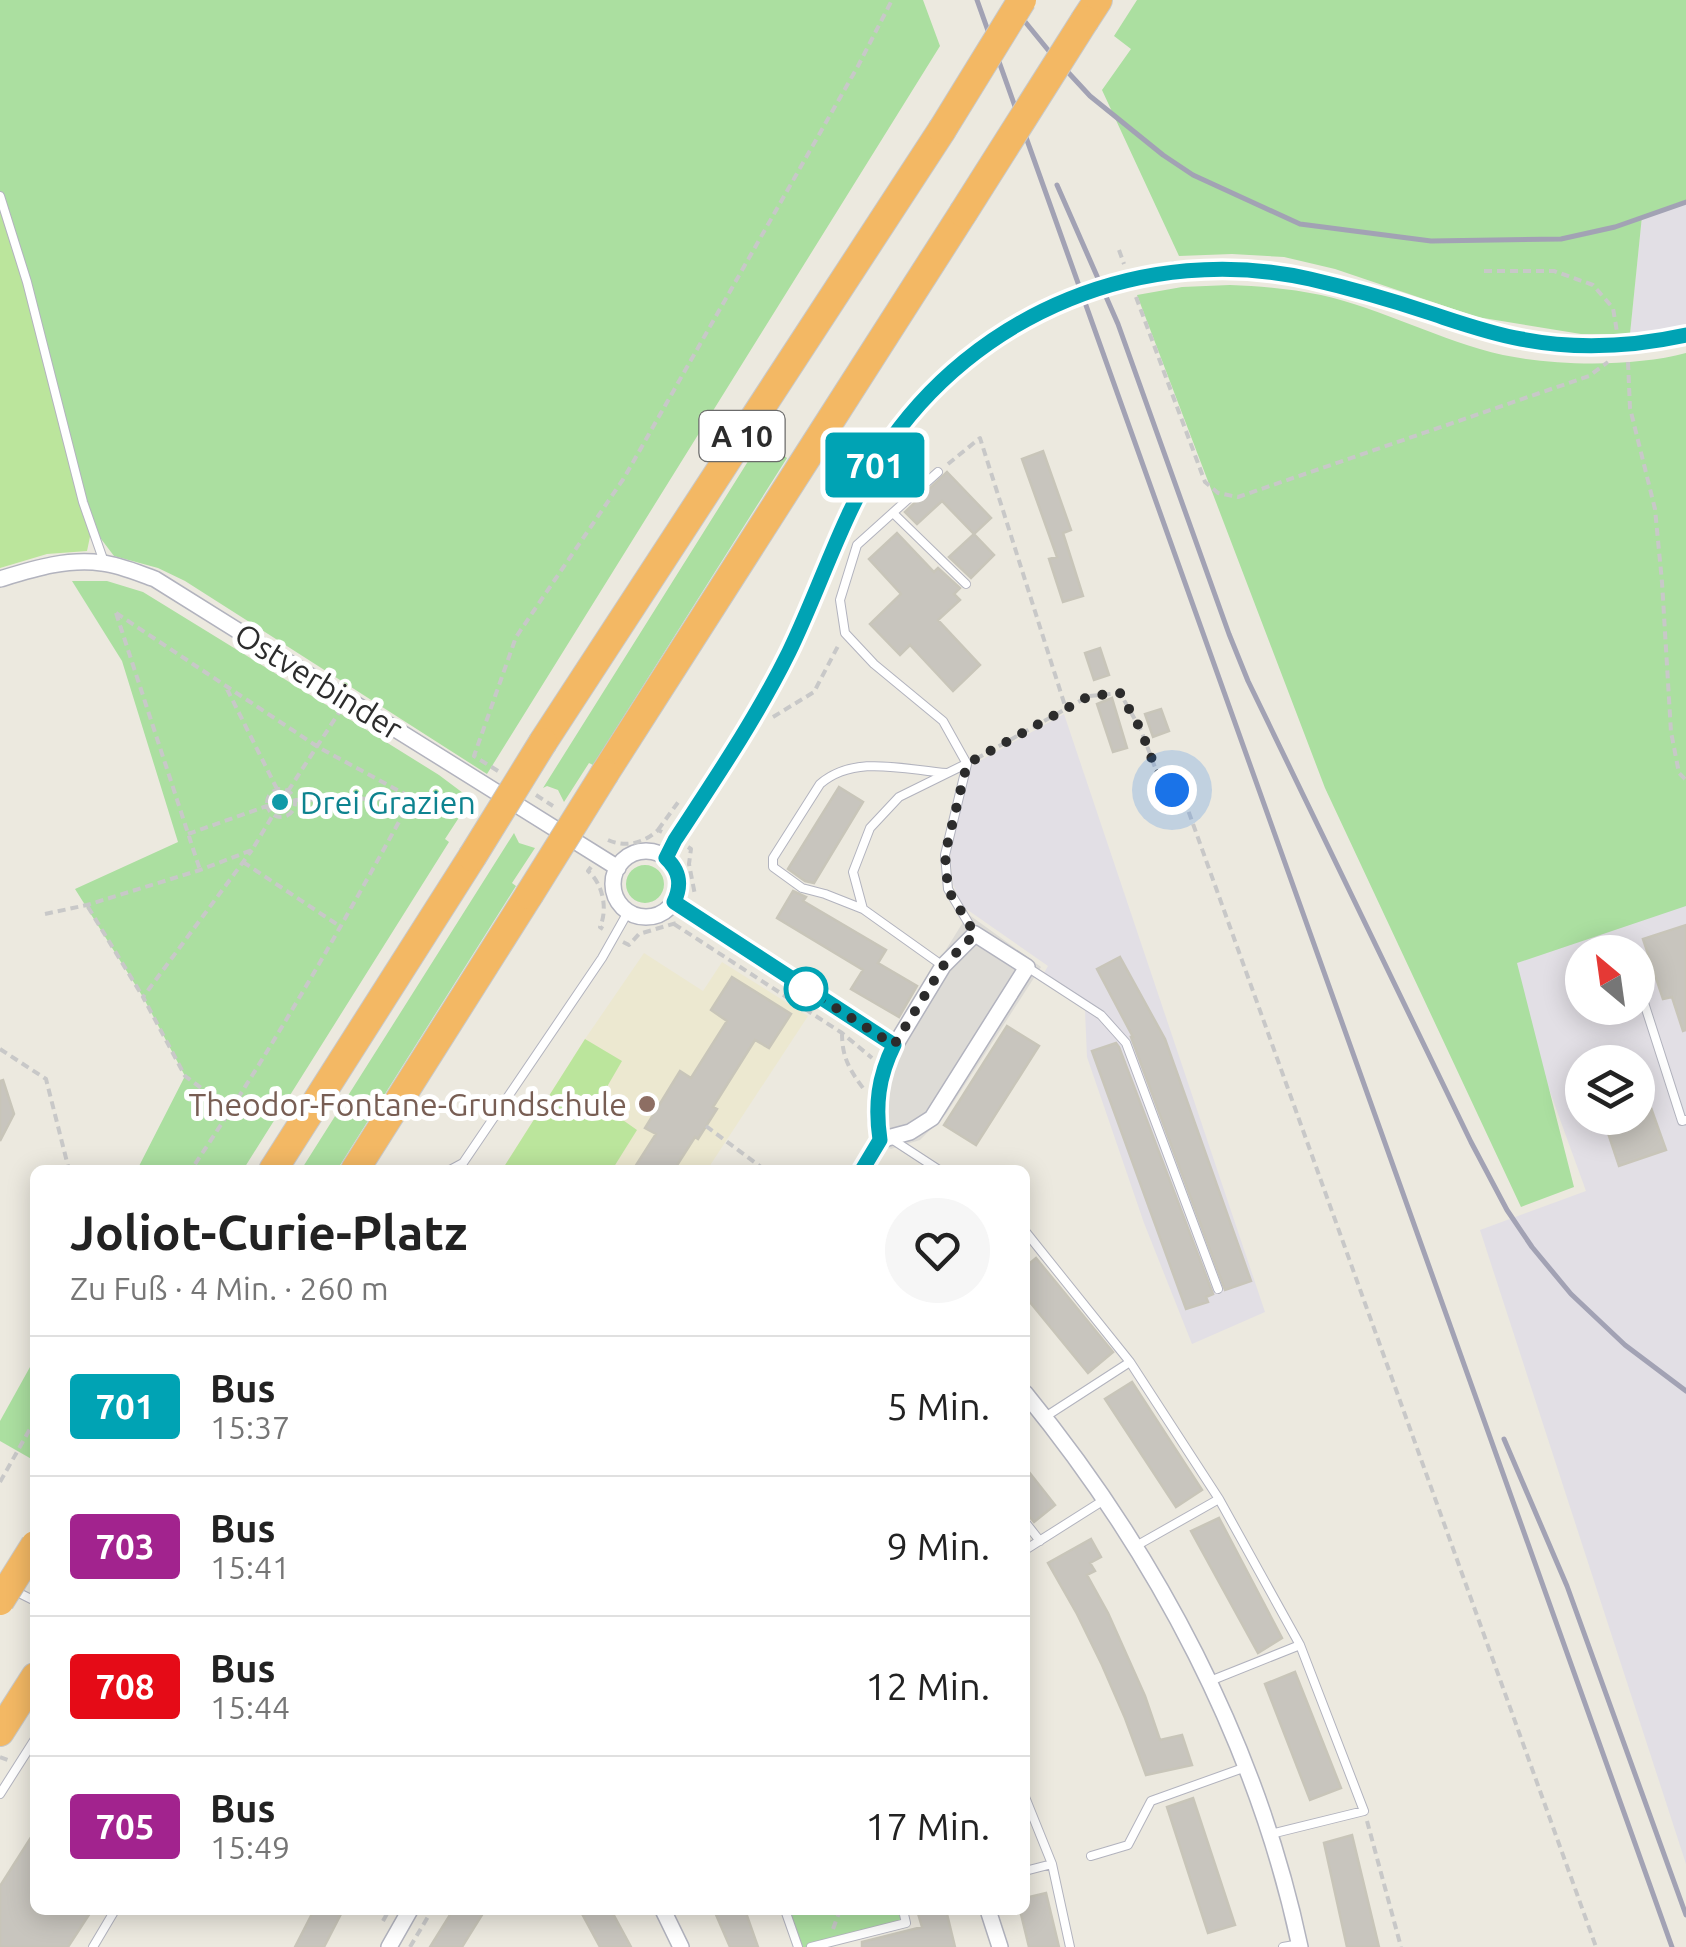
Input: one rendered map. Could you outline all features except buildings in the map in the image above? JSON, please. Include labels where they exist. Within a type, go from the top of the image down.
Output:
[{"type":"highway","name":"A 10","points":[[276,1165],[543,742],[942,130],[1022,0]]},
{"type":"highway","name":"A 10","points":[[358,1165],[1091,10]]},
{"type":"highway","points":[[0,1601],[30,1554]]},
{"type":"highway","points":[[0,1732],[30,1685]]},
{"type":"street","points":[[666,858],[788,652],[848,513],[881,454],[932,391],[972,355],[1040,312],[1079,294],[1123,281],[1176,270],[1224,269],[1282,273],[1344,287],[1508,336],[1559,344],[1624,352],[1686,335]]},
{"type":"street","name":"Ostverbinder","points":[[0,579],[50,564],[86,562],[105,563],[155,579],[618,868]]},
{"type":"street","points":[[640,852],[666,858],[676,871],[681,907],[653,916],[628,912],[615,894],[613,884],[618,868],[629,856],[640,852]]},
{"type":"street","points":[[681,907],[894,1045]]},
{"type":"street","points":[[866,1165],[885,1139],[910,1132],[932,1118],[1027,968],[975,934],[943,966],[883,1068],[876,1116],[885,1139]]},
{"type":"street","points":[[1030,1398],[1062,1438],[1135,1547],[1210,1681],[1271,1834],[1294,1946]]},
{"type":"street","points":[[389,1947],[407,1915]]},
{"type":"street","points":[[665,1915],[680,1947]]},
{"type":"street","points":[[990,1915],[1000,1947]]},
{"type":"lane","points":[[0,196],[27,282],[84,502],[105,563]]},
{"type":"lane","points":[[938,472],[857,545],[840,600],[845,633],[874,664],[942,721],[967,764],[945,854],[948,890],[975,934]]},
{"type":"lane","points":[[893,513],[966,584]]},
{"type":"lane","points":[[863,909],[854,872],[870,828],[899,797],[967,764]]},
{"type":"lane","points":[[943,966],[863,909],[802,888],[776,870],[772,858],[820,784],[830,775],[860,766],[948,773]]},
{"type":"lane","points":[[459,1165],[602,958],[628,912]]},
{"type":"lane","points":[[1027,968],[1100,1015],[1126,1043],[1218,1289]]},
{"type":"lane","points":[[1651,1025],[1682,1121],[1686,1120]]},
{"type":"lane","points":[[885,1139],[930,1165]]},
{"type":"lane","points":[[1030,1237],[1130,1362],[1219,1498],[1300,1645],[1364,1811],[1271,1834]]},
{"type":"lane","points":[[1045,1417],[1130,1362]]},
{"type":"lane","points":[[1135,1547],[1219,1498]]},
{"type":"lane","points":[[1030,1547],[1104,1500]]},
{"type":"lane","points":[[1030,1528],[1040,1540]]},
{"type":"lane","points":[[0,1584],[30,1598]]},
{"type":"lane","points":[[1210,1681],[1300,1645]]},
{"type":"lane","points":[[0,1794],[30,1747]]},
{"type":"lane","points":[[1092,1856],[1128,1845],[1151,1801],[1246,1767]]},
{"type":"lane","points":[[1030,1809],[1052,1864],[1070,1947]]},
{"type":"lane","points":[[1030,1870],[1052,1864]]},
{"type":"lane","points":[[94,1947],[112,1915]]},
{"type":"lane","points":[[787,1915],[798,1947]]},
{"type":"lane","points":[[812,1947],[906,1923],[904,1915]]},
{"type":"path","points":[[508,777],[474,756],[516,637],[624,478],[892,0]]},
{"type":"path","points":[[1120,250],[1126,268]]},
{"type":"path","points":[[1484,271],[1554,271],[1593,285],[1613,308],[1624,352],[1630,408],[1655,509],[1670,732],[1679,773],[1686,780]]},
{"type":"path","points":[[1132,286],[1205,482],[1218,493],[1238,498],[1589,376],[1624,352]]},
{"type":"path","points":[[938,472],[980,438],[1066,709]]},
{"type":"path","points":[[200,870],[116,613],[318,747],[412,798]]},
{"type":"path","points":[[774,717],[814,692],[845,633]]},
{"type":"path","points":[[224,685],[278,789]]},
{"type":"path","points":[[967,764],[1089,696],[1120,693],[1141,730],[1156,770],[1188,810],[1596,1947]]},
{"type":"path","points":[[288,790],[341,710]]},
{"type":"path","points":[[524,788],[558,809]]},
{"type":"path","points":[[278,789],[288,790],[294,800],[291,812],[282,817],[274,815],[267,806],[268,797],[278,789]]},
{"type":"path","points":[[294,800],[412,798]]},
{"type":"path","points":[[194,1165],[232,1111],[342,927],[412,798]]},
{"type":"path","points":[[188,834],[267,806]]},
{"type":"path","points":[[143,997],[244,862],[274,815]]},
{"type":"path","points":[[681,907],[695,892],[690,849],[658,830],[638,842],[617,844],[608,840],[588,871],[594,874],[604,900],[600,927],[629,946],[639,934],[674,924],[872,1057]]},
{"type":"path","points":[[45,914],[87,905],[252,850]]},
{"type":"path","points":[[244,862],[342,927]]},
{"type":"path","points":[[87,905],[186,1076],[232,1111]]},
{"type":"path","points":[[842,1034],[847,1066],[864,1090],[868,1074]]},
{"type":"path","points":[[0,1049],[46,1079],[67,1165]]},
{"type":"path","points":[[706,1126],[757,1165]]},
{"type":"path","points":[[0,1482],[30,1429]]},
{"type":"path","points":[[1364,1811],[1401,1947]]},
{"type":"path","points":[[410,1947],[429,1915]]},
{"type":"shaded area","points":[[1686,200],[1686,325],[1630,334],[1642,215]]},
{"type":"shaded area","points":[[1064,714],[1265,1312],[1192,1344],[1144,1223],[1087,1057],[1085,1010],[1040,980],[1048,966],[962,906],[953,884],[950,852],[967,768]]},
{"type":"shaded area","points":[[1686,873],[1686,1864],[1480,1230],[1586,1191],[1566,1135],[1655,1135],[1655,1045],[1565,1045],[1565,1133],[1500,954]]},
{"type":"shaded area","points":[[968,914],[1041,967],[946,1114],[920,1140],[891,1149],[882,1146],[870,1128],[868,1098],[872,1070]]},
{"type":"shaded area","name":"Theodor-Fontane-Grundschule","points":[[644,953],[703,991],[722,962],[808,1016],[710,1165],[505,1165]]},
{"type":"green space","points":[[0,0],[923,0],[940,46],[487,774],[185,581],[158,568],[114,556],[92,527],[0,197]]},
{"type":"green space","points":[[1137,0],[1686,0],[1686,200],[1642,216],[1630,334],[1581,334],[1477,317],[1335,269],[1284,257],[1179,256],[1102,90],[1131,49],[1114,36]]},
{"type":"green space","points":[[0,196],[92,527],[87,551],[47,554],[0,568]]},
{"type":"green space","points":[[1230,285],[1321,295],[1480,349],[1524,359],[1619,363],[1686,353],[1686,906],[1600,935],[1565,935],[1565,947],[1517,963],[1574,1187],[1521,1207],[1325,788],[1137,295],[1182,287]]},
{"type":"green space","points":[[762,439],[787,458],[593,765],[589,763],[564,802],[558,790],[543,788]]},
{"type":"green space","points":[[72,581],[107,581],[143,592],[439,775],[471,799],[445,839],[449,842],[246,1165],[140,1165],[185,1076],[143,997],[75,889],[178,842],[122,661]]},
{"type":"green space","points":[[514,833],[519,843],[535,848],[512,883],[516,886],[340,1165],[304,1165]]},
{"type":"green space","points":[[645,865],[658,871],[664,884],[658,897],[645,903],[632,897],[626,884],[632,871]]},
{"type":"green space","points":[[585,1039],[622,1061],[604,1092],[620,1118],[637,1130],[615,1165],[505,1165]]},
{"type":"green space","points":[[30,1367],[30,1458],[0,1441],[0,1421]]},
{"type":"green space","points":[[787,1915],[904,1915],[906,1923],[812,1947],[798,1947]]},
{"type":"railway","points":[[977,0],[1672,1947]]},
{"type":"railway","points":[[1011,0],[1053,56],[1090,96],[1163,155],[1193,175],[1300,224],[1431,241],[1561,239],[1615,227],[1686,202]]},
{"type":"railway","points":[[1057,185],[1118,324],[1248,681],[1471,1142],[1507,1210],[1571,1294],[1625,1345],[1686,1391]]},
{"type":"railway","points":[[1504,1439],[1567,1586],[1686,1915]]},
{"type":"bus line","name":"701","points":[[865,1165],[880,1140],[878,1093],[883,1068],[894,1045],[674,902],[679,881],[666,858],[788,652],[864,483],[896,433],[932,391],[1002,334],[1060,302],[1101,287],[1176,270],[1282,273],[1344,287],[1522,340],[1588,347],[1646,344],[1686,335]]},
{"type":"place","name":"Drei Grazien","points":[[280,802]]},
{"type":"place","name":"Theodor-Fontane-Grundschule","points":[[647,1104]]},
{"type":"route","points":[[806,989],[894,1045],[943,966],[975,934],[948,890],[945,854],[967,764],[1089,696],[1120,693],[1141,730],[1156,770],[1172,790]]}]
